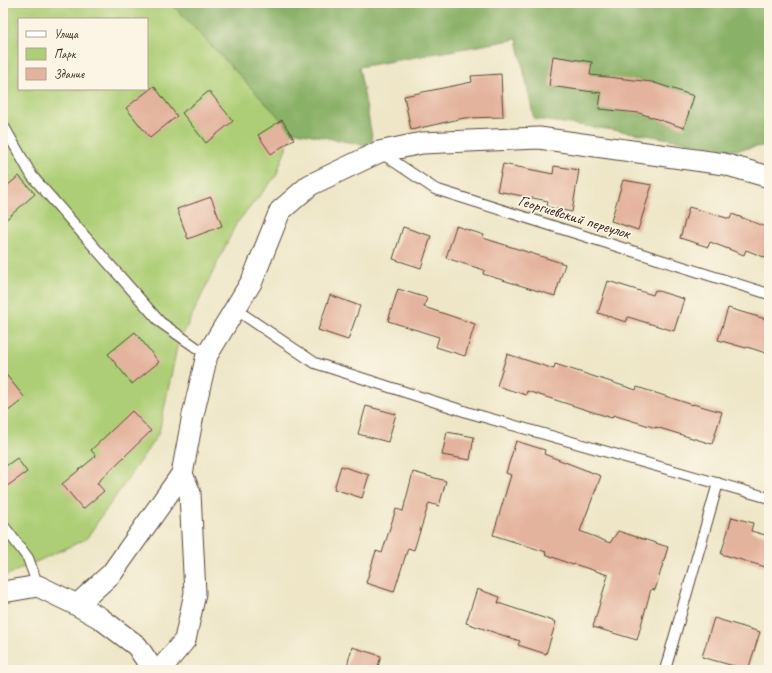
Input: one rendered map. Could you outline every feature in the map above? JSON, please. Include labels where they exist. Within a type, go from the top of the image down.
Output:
[{"type":"street","points":[[77,605],[112,573],[182,474],[193,415],[207,355],[252,281],[280,211],[310,185],[379,152],[422,143],[539,138],[724,164],[769,177]]},
{"type":"street","points":[[160,670],[185,640],[195,593],[190,493],[182,474]]},
{"type":"street","points":[[3,592],[38,586],[77,605],[100,618],[137,646],[153,670]]},
{"type":"lane","points":[[3,125],[32,176],[160,322],[207,355]]},
{"type":"lane","name":"Георгиевский переулок","points":[[379,152],[435,189],[769,294]]},
{"type":"lane","points":[[235,309],[315,363],[470,414],[769,498]]},
{"type":"lane","points":[[665,670],[718,483]]},
{"type":"lane","points":[[3,525],[28,558],[38,586]]},
{"type":"green space","points":[[3,3],[171,3],[292,131],[276,176],[236,224],[177,347],[159,433],[86,539],[3,577]]},
{"type":"green space","points":[[171,3],[769,3],[769,145],[736,150],[628,132],[534,119],[517,39],[359,67],[374,147],[292,131]]},
{"type":"building","points":[[553,56],[592,62],[590,75],[652,82],[694,96],[684,128],[639,113],[599,109],[601,93],[549,86]]},
{"type":"building","points":[[501,74],[503,117],[464,118],[411,130],[404,96],[472,82],[471,76]]},
{"type":"building","points":[[154,86],[177,116],[150,138],[126,108]]},
{"type":"building","points":[[209,91],[233,121],[206,143],[182,113]]},
{"type":"building","points":[[282,120],[294,139],[271,154],[258,135]]},
{"type":"building","points":[[503,164],[553,174],[554,166],[579,170],[572,212],[547,207],[548,201],[497,191]]},
{"type":"building","points":[[19,176],[35,194],[3,222],[3,189]]},
{"type":"building","points":[[623,180],[652,185],[638,230],[611,221]]},
{"type":"building","points":[[211,197],[222,226],[188,239],[177,209]]},
{"type":"building","points":[[689,207],[730,219],[732,214],[769,228],[769,259],[746,250],[744,255],[710,242],[708,247],[680,238]]},
{"type":"building","points":[[456,226],[484,235],[483,238],[565,264],[555,296],[483,274],[484,270],[446,258]]},
{"type":"building","points":[[403,227],[431,236],[421,268],[393,259]]},
{"type":"building","points":[[608,281],[653,295],[655,290],[684,299],[674,331],[628,317],[626,322],[598,313]]},
{"type":"building","points":[[398,289],[427,298],[424,307],[475,324],[465,356],[436,347],[439,337],[388,321]]},
{"type":"building","points":[[330,295],[360,306],[348,340],[318,330]]},
{"type":"building","points":[[728,308],[769,320],[769,354],[718,340]]},
{"type":"building","points":[[135,332],[159,362],[132,384],[108,354]]},
{"type":"building","points":[[507,354],[554,369],[555,364],[636,390],[637,387],[693,405],[722,412],[712,444],[613,415],[612,418],[527,391],[526,395],[497,386]]},
{"type":"building","points":[[3,371],[25,398],[3,415]]},
{"type":"building","points":[[366,406],[396,414],[388,442],[358,434]]},
{"type":"building","points":[[132,411],[151,431],[97,483],[104,491],[83,509],[62,484],[96,456],[91,450]]},
{"type":"building","points":[[447,432],[474,437],[470,460],[442,455]]},
{"type":"building","points":[[516,441],[545,450],[544,454],[601,476],[580,531],[610,543],[618,531],[668,547],[655,590],[651,589],[637,640],[593,627],[608,575],[574,564],[573,565],[545,554],[546,552],[493,535],[511,475],[506,473]]},
{"type":"building","points":[[17,458],[27,472],[3,489],[3,468]]},
{"type":"building","points":[[341,466],[369,475],[362,498],[334,489]]},
{"type":"building","points":[[413,472],[446,481],[439,506],[429,503],[414,550],[408,548],[394,592],[366,583],[376,551],[382,553],[396,509],[403,511]]},
{"type":"building","points":[[732,517],[753,523],[751,531],[769,536],[769,568],[721,554]]},
{"type":"building","points":[[477,589],[500,597],[498,603],[556,622],[546,654],[518,645],[520,641],[466,623]]},
{"type":"building","points":[[714,618],[760,632],[748,670],[702,657]]},
{"type":"building","points":[[352,647],[381,656],[377,670],[346,670]]}]
